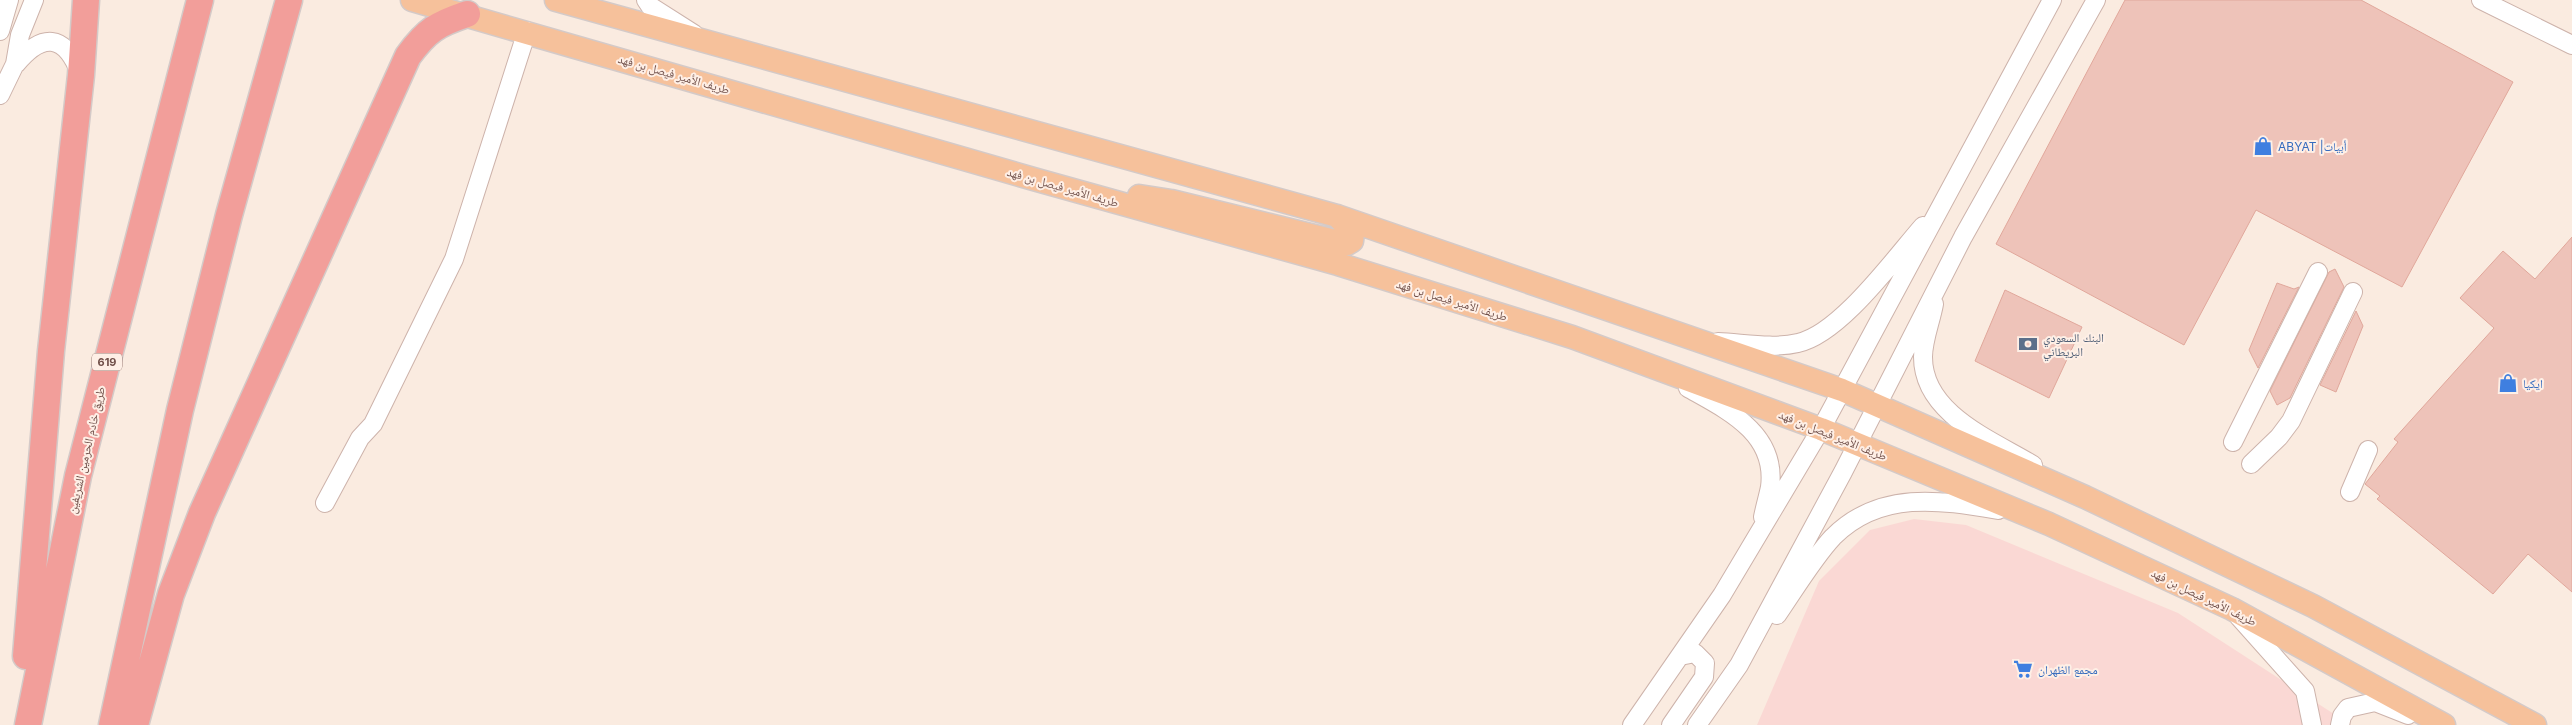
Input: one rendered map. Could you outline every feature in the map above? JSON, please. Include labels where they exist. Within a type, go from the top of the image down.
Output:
[{"type":"highway","points":[[17,725],[28,646],[51,350],[81,75],[86,0]]},
{"type":"highway","points":[[112,725],[183,400],[229,215],[289,0]]},
{"type":"highway","name":"طريق خادم الحرمين الشريفين","points":[[28,725],[78,476],[199,1]]},
{"type":"highway","points":[[135,725],[171,594],[202,513],[408,56],[427,32],[439,24],[467,14]]},
{"type":"main road","name":"طريف الأمير فيصل بن فهد","points":[[412,0],[467,14],[1037,180],[1338,264],[1572,337],[1821,429],[2027,515],[2232,609],[2444,725]]},
{"type":"main road","points":[[556,0],[700,38],[1337,216],[1842,390],[2085,497],[2313,606],[2535,725]]},
{"type":"main road","points":[[1037,180],[1171,201],[1340,243],[1352,242],[1353,232],[1337,216]]},
{"type":"street","points":[[0,31],[9,0]]},
{"type":"street","points":[[15,64],[20,35],[34,0]]},
{"type":"street","points":[[646,0],[650,6],[700,38]]},
{"type":"street","points":[[1632,725],[1722,595],[1821,429],[2052,0]]},
{"type":"street","points":[[1739,665],[1857,444],[1939,283],[2096,0]]},
{"type":"street","points":[[2481,0],[2572,44]]},
{"type":"street","points":[[325,503],[360,438],[373,424],[454,259],[526,31]]},
{"type":"street","points":[[0,95],[15,64],[28,49],[46,42],[57,43],[67,49],[81,75]]},
{"type":"street","points":[[1700,341],[1786,346],[1810,340],[1845,314],[1943,203]]},
{"type":"street","points":[[2233,442],[2318,272]]},
{"type":"street","points":[[1939,283],[1923,356],[1925,372],[1938,402],[1951,414],[2085,497]]},
{"type":"street","points":[[2251,464],[2291,421],[2353,292]]},
{"type":"street","points":[[1644,364],[1735,414],[1750,428],[1763,447],[1768,463],[1770,486],[1759,534]]},
{"type":"street","points":[[2350,492],[2368,450]]},
{"type":"street","points":[[1697,725],[1833,537],[1863,515],[1893,504],[1923,500],[1949,501],[2027,515]]},
{"type":"street","points":[[2232,609],[2305,691],[2312,725]]},
{"type":"street","points":[[1671,725],[1704,677],[1706,670],[1706,663],[1695,653],[1680,656]]},
{"type":"street","points":[[2322,725],[2341,720],[2348,708],[2375,702],[2432,725]]},
{"type":"shaded area","name":"مجمع الظهران","points":[[1914,519],[1966,525],[2178,613],[2351,725],[1757,725],[1819,581],[1870,530]]},
{"type":"building","name":"ABYAT |أبيات","points":[[2125,0],[2361,0],[2513,82],[2402,287],[2256,210],[2184,345],[1996,244]]},
{"type":"building","name":"ايكيا","points":[[2572,237],[2572,592],[2528,554],[2493,594],[2377,499],[2380,496],[2365,484],[2398,442],[2394,439],[2494,328],[2460,298],[2503,251],[2535,279]]},
{"type":"building","points":[[2335,269],[2344,287],[2290,398],[2277,405],[2270,391],[2329,272]]},
{"type":"building","points":[[2277,283],[2294,289],[2299,287],[2258,368],[2249,350]]},
{"type":"building","name":"البنك السعودي البريطاني","points":[[2005,290],[2082,327],[2049,398],[1975,361]]},
{"type":"building","points":[[2356,311],[2363,326],[2336,392],[2320,385]]},
{"type":"place","name":"ABYAT |أبيات","points":[[2263,146]]},
{"type":"place","name":"البنك السعودي البريطاني","points":[[2028,344]]},
{"type":"place","name":"ايكيا","points":[[2508,383]]},
{"type":"place","name":"مجمع الظهران","points":[[2023,669]]}]
